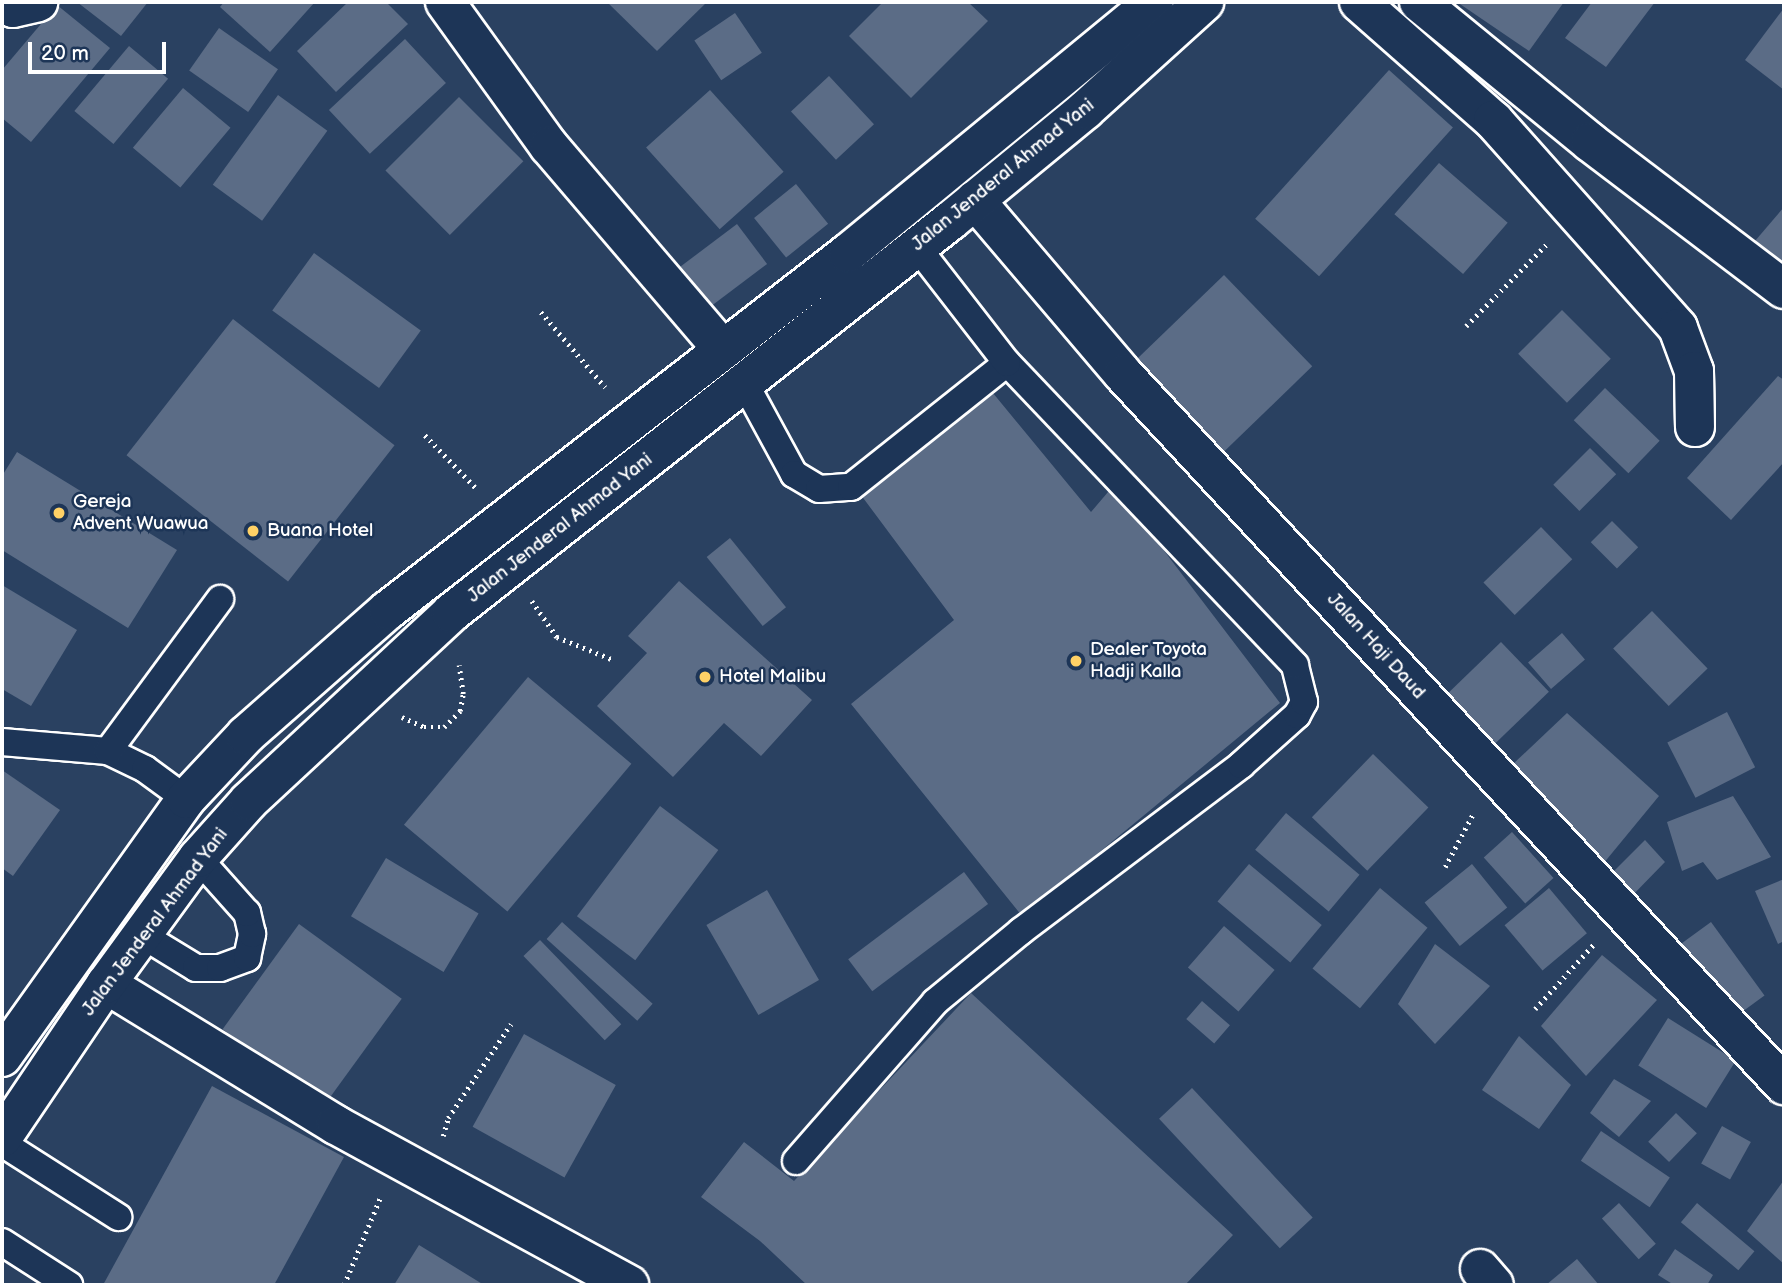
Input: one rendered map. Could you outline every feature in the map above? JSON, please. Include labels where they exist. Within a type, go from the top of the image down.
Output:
[{"type":"main road","points":[[2,3],[13,8],[38,2]]},
{"type":"main road","points":[[445,2],[549,146],[723,350]]},
{"type":"main road","name":"Jalan Jenderal Ahmad Yani","points":[[2,1141],[106,984],[198,858],[249,801],[451,613],[744,382],[860,267],[1154,2]]},
{"type":"main road","name":"Jalan Jenderal Ahmad Yani","points":[[7,1036],[186,799],[246,735],[378,619],[723,350],[860,267],[917,247],[1085,110],[1204,2]]},
{"type":"main road","points":[[1359,2],[1493,120],[1678,328],[1694,371],[1695,427]]},
{"type":"main road","points":[[1419,2],[1590,142],[1784,289]]},
{"type":"main road","name":"Jalan Haji Daud","points":[[975,200],[1123,374],[1493,776],[1784,1085]]},
{"type":"main road","points":[[106,984],[396,1158],[629,1285]]},
{"type":"lane","points":[[796,1161],[935,1002],[1021,931],[1241,765],[1297,715],[1304,702],[1296,665],[1007,363],[917,247]]},
{"type":"lane","points":[[744,382],[794,474],[819,489],[851,486],[1007,363]]},
{"type":"lane","points":[[108,751],[220,599]]},
{"type":"lane","points":[[2,742],[108,751],[145,769],[186,799]]},
{"type":"lane","points":[[142,935],[196,968],[220,968],[247,958],[252,934],[247,913],[198,858]]},
{"type":"lane","points":[[2,1141],[118,1217]]},
{"type":"lane","points":[[2,1241],[69,1285]]},
{"type":"path","points":[[1466,326],[1577,215]]},
{"type":"path","points":[[541,312],[635,418]]},
{"type":"path","points":[[425,435],[505,519]]},
{"type":"path","points":[[510,569],[556,637],[614,660]]},
{"type":"path","points":[[1444,867],[1493,776]]},
{"type":"path","points":[[1535,1009],[1623,912]]},
{"type":"path","points":[[430,1177],[448,1118],[512,1024]]},
{"type":"path","points":[[344,1285],[396,1158]]},
{"type":"building","points":[[77,2],[148,2],[121,36]]},
{"type":"building","points":[[224,2],[315,2],[270,52],[220,7]]},
{"type":"building","points":[[348,2],[386,2],[408,24],[336,92],[297,51]]},
{"type":"building","points":[[607,2],[707,2],[657,51]]},
{"type":"building","points":[[883,2],[968,2],[988,21],[911,98],[849,36]]},
{"type":"building","points":[[1457,2],[1564,2],[1529,51]]},
{"type":"building","points":[[1592,2],[1655,2],[1606,67],[1565,38]]},
{"type":"building","points":[[57,5],[110,48],[31,142],[2,118],[2,70]]},
{"type":"building","points":[[1784,8],[1784,90],[1745,60]]},
{"type":"building","points":[[735,13],[762,53],[721,80],[694,40]]},
{"type":"building","points":[[219,28],[278,69],[248,112],[189,71]]},
{"type":"building","points":[[405,39],[446,83],[370,154],[329,110]]},
{"type":"building","points":[[129,46],[168,79],[113,144],[74,111]]},
{"type":"building","points":[[1389,70],[1453,128],[1319,276],[1255,219]]},
{"type":"building","points":[[829,76],[874,124],[836,160],[791,111]]},
{"type":"building","points":[[183,88],[230,128],[180,188],[133,148]]},
{"type":"building","points":[[710,90],[784,172],[720,229],[646,148]]},
{"type":"building","points":[[278,95],[327,131],[262,221],[213,185]]},
{"type":"building","points":[[459,97],[523,161],[450,235],[385,171]]},
{"type":"building","points":[[1439,163],[1508,223],[1463,274],[1394,214]]},
{"type":"building","points":[[796,184],[828,224],[786,258],[754,218]]},
{"type":"building","points":[[1784,207],[1784,272],[1749,248]]},
{"type":"building","points":[[737,224],[767,264],[700,314],[670,275]]},
{"type":"building","points":[[314,253],[421,331],[379,388],[272,310]]},
{"type":"building","points":[[1224,275],[1312,366],[1216,459],[1128,368]]},
{"type":"building","points":[[1562,310],[1611,359],[1567,403],[1518,354]]},
{"type":"building","points":[[233,319],[395,445],[288,582],[126,455]]},
{"type":"building","points":[[1778,376],[1784,380],[1784,462],[1731,520],[1687,478]]},
{"type":"building","name":"Dealer Toyota Hadji Kalla","points":[[988,387],[1091,512],[1114,485],[1280,703],[1022,916],[851,704],[954,620],[855,487]]},
{"type":"building","points":[[1605,388],[1660,441],[1628,473],[1574,420]]},
{"type":"building","points":[[1590,448],[1616,474],[1579,511],[1553,485]]},
{"type":"building","name":"Gereja Advent Wuawua","points":[[17,452],[177,550],[128,628],[2,550],[2,476]]},
{"type":"building","points":[[1612,521],[1638,547],[1617,568],[1591,542]]},
{"type":"building","points":[[1541,527],[1572,559],[1515,615],[1483,583]]},
{"type":"building","points":[[730,538],[786,607],[763,626],[707,557]]},
{"type":"building","name":"Hotel Malibu","points":[[679,581],[812,700],[761,756],[724,723],[673,777],[597,706],[647,653],[628,636]]},
{"type":"building","points":[[2,585],[77,630],[31,706],[2,689]]},
{"type":"building","points":[[1652,611],[1708,669],[1669,706],[1613,649]]},
{"type":"building","points":[[1562,633],[1585,659],[1551,689],[1528,663]]},
{"type":"building","points":[[1501,642],[1549,692],[1483,755],[1436,705]]},
{"type":"building","points":[[528,677],[631,764],[507,912],[404,825]]},
{"type":"building","points":[[1727,712],[1755,767],[1695,798],[1667,742]]},
{"type":"building","points":[[1567,713],[1659,796],[1603,864],[1512,765]]},
{"type":"building","points":[[1373,754],[1428,807],[1367,871],[1312,817]]},
{"type":"building","points":[[2,770],[60,810],[13,876],[2,868]]},
{"type":"building","points":[[1733,796],[1771,857],[1717,880],[1703,862],[1682,871],[1667,822]]},
{"type":"building","points":[[660,806],[718,850],[635,960],[577,916]]},
{"type":"building","points":[[1286,813],[1360,875],[1329,911],[1255,850]]},
{"type":"building","points":[[1512,832],[1553,878],[1525,904],[1484,857]]},
{"type":"building","points":[[1645,840],[1665,862],[1626,902],[1610,875]]},
{"type":"building","points":[[386,858],[479,914],[444,972],[351,916]]},
{"type":"building","points":[[1249,864],[1322,925],[1290,963],[1218,902]]},
{"type":"building","points":[[1472,864],[1507,908],[1460,946],[1425,902]]},
{"type":"building","points":[[964,872],[988,904],[872,991],[848,959]]},
{"type":"building","points":[[1784,879],[1784,941],[1778,944],[1755,891]]},
{"type":"building","points":[[1380,888],[1427,928],[1360,1008],[1313,968]]},
{"type":"building","points":[[1549,888],[1587,933],[1542,970],[1505,925]]},
{"type":"building","points":[[767,890],[819,980],[758,1015],[706,925]]},
{"type":"building","points":[[562,922],[653,1004],[637,1021],[547,939]]},
{"type":"building","points":[[1711,922],[1764,996],[1728,1022],[1675,948]]},
{"type":"building","points":[[299,924],[402,999],[325,1104],[223,1029]]},
{"type":"building","points":[[1224,926],[1275,970],[1238,1011],[1188,968]]},
{"type":"building","points":[[540,940],[621,1024],[605,1040],[523,956]]},
{"type":"building","points":[[1435,944],[1490,986],[1435,1044],[1398,1004]]},
{"type":"building","points":[[1602,955],[1657,1000],[1586,1076],[1541,1026]]},
{"type":"building","points":[[971,993],[1233,1235],[1185,1285],[807,1285],[760,1241],[701,1197],[744,1142],[794,1181]]},
{"type":"building","points":[[1202,1001],[1230,1025],[1214,1043],[1186,1019]]},
{"type":"building","points":[[1668,1018],[1736,1060],[1706,1108],[1638,1065]]},
{"type":"building","points":[[524,1034],[616,1085],[564,1178],[473,1127]]},
{"type":"building","points":[[1519,1036],[1571,1085],[1539,1129],[1482,1090]]},
{"type":"building","points":[[1614,1079],[1651,1101],[1619,1137],[1590,1113]]},
{"type":"building","points":[[212,1086],[344,1157],[274,1285],[103,1285]]},
{"type":"building","points":[[1192,1088],[1313,1217],[1280,1248],[1159,1119]]},
{"type":"building","points":[[1676,1113],[1697,1133],[1669,1162],[1648,1142]]},
{"type":"building","points":[[1722,1126],[1751,1142],[1730,1180],[1701,1164]]},
{"type":"building","points":[[1601,1131],[1670,1177],[1650,1207],[1581,1161]]},
{"type":"building","points":[[1784,1180],[1784,1264],[1747,1231]]},
{"type":"building","points":[[1619,1203],[1656,1244],[1639,1259],[1602,1218]]},
{"type":"building","points":[[1697,1203],[1754,1251],[1738,1270],[1681,1222]]},
{"type":"building","points":[[419,1245],[484,1285],[394,1285]]},
{"type":"building","points":[[1675,1249],[1713,1275],[1707,1285],[1674,1285],[1658,1275]]},
{"type":"building","points":[[1577,1259],[1599,1285],[1546,1285]]},
{"type":"place","name":"Gereja Advent Wuawua","points":[[59,513]]},
{"type":"place","name":"Buana Hotel","points":[[253,531]]},
{"type":"place","name":"Dealer Toyota Hadji Kalla","points":[[1076,661]]},
{"type":"place","name":"Hotel Malibu","points":[[705,677]]}]
